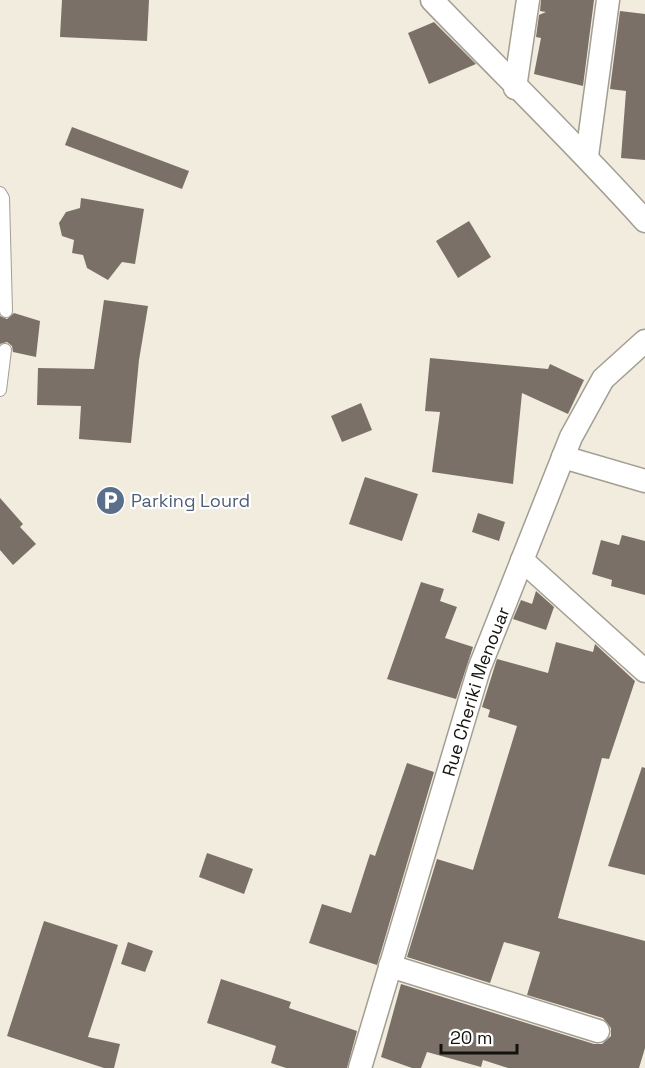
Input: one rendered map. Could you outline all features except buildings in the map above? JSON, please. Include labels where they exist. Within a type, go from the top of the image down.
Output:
[{"type":"street","points":[[432,0],[515,88],[587,156],[645,222]]},
{"type":"street","points":[[515,88],[528,0]]},
{"type":"street","points":[[587,156],[608,0]]},
{"type":"street","name":"Rue Cheriki Menouar","points":[[360,1068],[479,669],[563,457],[603,378],[645,340]]},
{"type":"street","points":[[563,457],[645,481]]},
{"type":"street","points":[[522,560],[645,671]]},
{"type":"street","points":[[390,966],[598,1031]]},
{"type":"lane","points":[[0,193],[3,198],[6,311]]},
{"type":"lane","points":[[0,390],[5,350]]},
{"type":"place","name":"Parking Lourd","points":[[110,500]]}]
